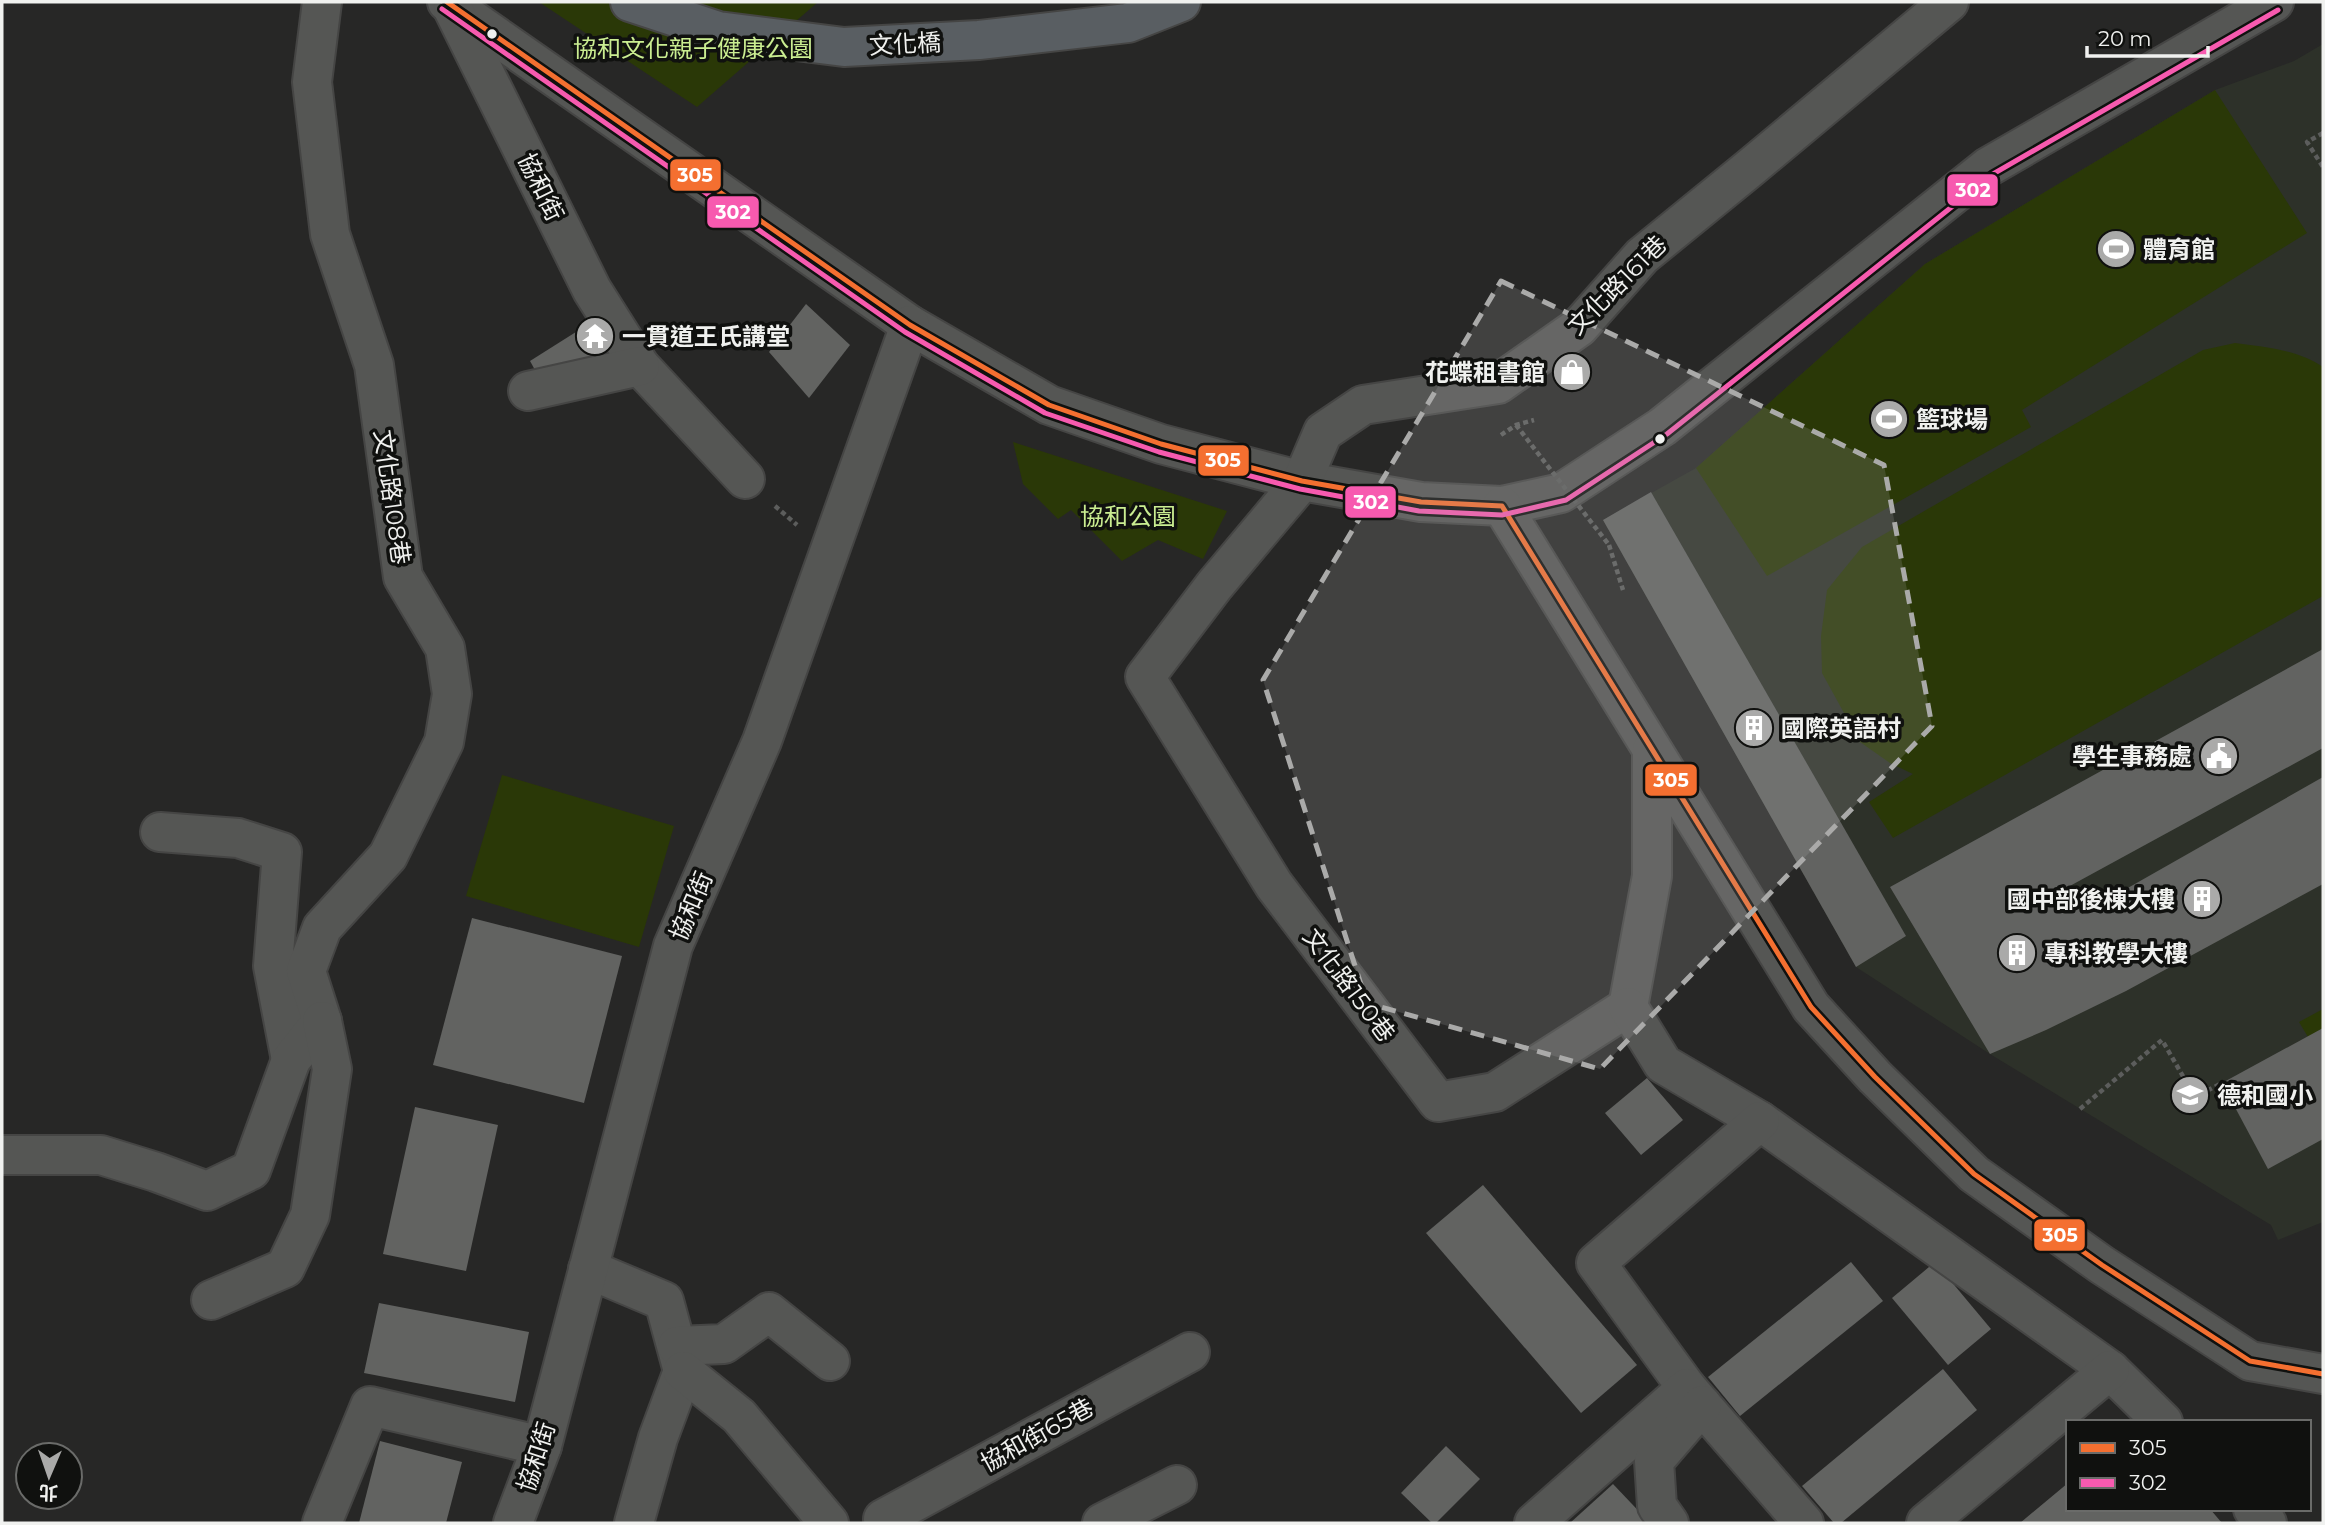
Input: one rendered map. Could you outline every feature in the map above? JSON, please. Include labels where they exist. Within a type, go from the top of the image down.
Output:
[{"type":"main road","name":"文化橋","points":[[630,2],[719,31],[844,47],[979,40],[1128,23],[1181,2]]},
{"type":"street","name":"文化路108巷","points":[[211,1300],[285,1268],[310,1215],[332,1069],[322,1021],[306,971],[322,928],[388,856],[443,743],[452,694],[445,648],[403,577],[374,365],[330,234],[312,82],[322,2]]},
{"type":"street","name":"文化路161巷","points":[[1302,481],[1323,432],[1363,405],[1498,384],[1579,327],[1642,256],[1949,2]]},
{"type":"street","points":[[449,3],[910,325],[1049,405],[1161,444],[1302,481],[1421,502],[1502,506],[1561,492],[1632,449],[1988,167],[2274,2]]},
{"type":"street","name":"協和街","points":[[449,3],[592,290],[640,366],[744,479]]},
{"type":"street","name":"協和街","points":[[513,1523],[542,1446],[673,946],[762,741],[910,325]]},
{"type":"street","points":[[527,391],[640,366]]},
{"type":"street","name":"文化路150巷","points":[[1302,481],[1214,586],[1145,677],[1273,885],[1438,1102],[1495,1092],[1628,1007]]},
{"type":"street","points":[[1502,506],[1811,1007],[1875,1077],[1974,1174],[2102,1265],[2249,1361],[2323,1374]]},
{"type":"street","points":[[1652,750],[1652,876],[1628,1007],[1663,1064],[1760,1121],[2110,1370],[2161,1420]]},
{"type":"street","points":[[160,832],[238,838],[282,852],[273,966],[291,1060]]},
{"type":"street","points":[[2,1155],[101,1155],[207,1191],[251,1170],[291,1060],[322,1021]]},
{"type":"street","points":[[1760,1121],[1596,1263],[1694,1397],[1804,1523]]},
{"type":"street","points":[[588,1269],[664,1300],[680,1358],[739,1416],[829,1523]]},
{"type":"street","points":[[680,1358],[724,1344],[769,1312],[830,1361]]},
{"type":"street","name":"協和街65巷","points":[[882,1522],[1190,1352]]},
{"type":"street","points":[[634,1523],[680,1358]]},
{"type":"street","points":[[1926,1523],[2110,1370]]},
{"type":"street","points":[[1534,1523],[1694,1397]]},
{"type":"street","points":[[1669,1523],[1657,1506],[1654,1461],[1694,1397]]},
{"type":"street","points":[[322,1523],[370,1406],[542,1446]]},
{"type":"street","points":[[1101,1523],[1177,1485]]},
{"type":"path","points":[[2323,133],[2307,142],[2323,167]]},
{"type":"path","points":[[1501,435],[1516,425],[1534,419]]},
{"type":"path","points":[[1516,425],[1609,545],[1623,590]]},
{"type":"path","points":[[744,479],[829,554]]},
{"type":"path","points":[[2080,1110],[2162,1040],[2195,1097],[2222,1083]]},
{"type":"highlighted area","points":[[1501,281],[1884,465],[1932,726],[1600,1069],[1367,1003],[1263,680]]},
{"type":"shaded area","points":[[2323,44],[2323,1222],[2278,1240],[2271,1225],[1990,1054],[1856,967],[1603,520],[1696,468],[1925,264],[2215,90],[2294,61]]},
{"type":"green space","name":"協和文化親子健康公園","points":[[539,2],[818,2],[697,107]]},
{"type":"green space","points":[[2215,90],[2307,233],[2022,410],[2031,427],[1767,576],[1696,468],[1925,264]]},
{"type":"green space","points":[[2235,343],[2292,353],[2323,367],[2323,596],[1893,838],[1869,802],[1913,774],[1890,763],[1860,742],[1822,673],[1821,636],[1827,590],[1862,547],[2203,350]]},
{"type":"green space","name":"協和公園","points":[[1013,442],[1227,511],[1203,559],[1158,540],[1122,561],[1071,510],[1058,519],[1023,484]]},
{"type":"green space","points":[[502,775],[674,826],[639,947],[466,896]]},
{"type":"green space","points":[[2323,1009],[2323,1028],[2308,1037],[2299,1022]]},
{"type":"building","points":[[806,304],[850,345],[809,398],[769,352]]},
{"type":"building","name":"一貫道王氏講堂","points":[[606,313],[633,360],[545,388],[530,361]]},
{"type":"building","name":"國際英語村","points":[[1651,492],[1906,936],[1856,967],[1603,520]]},
{"type":"building","points":[[2323,649],[2323,748],[2068,887],[2082,914],[2323,777],[2323,884],[2126,991],[1990,1054],[1890,887]]},
{"type":"building","points":[[472,918],[622,956],[584,1103],[433,1065]]},
{"type":"building","points":[[2323,1028],[2323,1139],[2268,1169],[2222,1083]]},
{"type":"building","points":[[1647,1078],[1683,1120],[1641,1155],[1605,1113]]},
{"type":"building","points":[[415,1107],[498,1125],[466,1271],[383,1254]]},
{"type":"building","points":[[1483,1185],[1637,1365],[1581,1413],[1426,1233]]},
{"type":"building","points":[[1851,1262],[1883,1301],[1740,1416],[1708,1377]]},
{"type":"building","points":[[1935,1262],[1991,1329],[1948,1365],[1892,1298]]},
{"type":"building","points":[[379,1303],[529,1332],[515,1402],[364,1373]]},
{"type":"building","points":[[1943,1369],[1977,1410],[1841,1523],[1834,1523],[1802,1486]]},
{"type":"building","points":[[380,1441],[462,1462],[446,1523],[359,1523]]},
{"type":"building","points":[[1446,1446],[1480,1479],[1436,1523],[1432,1523],[1401,1493]]},
{"type":"building","points":[[1613,1484],[1650,1523],[1570,1523]]},
{"type":"building","points":[[2066,1485],[2066,1511],[2212,1511],[2222,1523],[2020,1523]]},
{"type":"transit line","name":"305","points":[[447,2],[910,325],[1049,405],[1161,444],[1302,481],[1421,502],[1502,506],[1811,1007],[1875,1077],[1974,1174],[2102,1265],[2250,1361],[2323,1374]]},
{"type":"transit line","name":"302","points":[[442,9],[905,332],[1045,413],[1159,452],[1300,489],[1419,511],[1502,515],[1566,500],[1667,434],[1993,174],[2278,10]]},
{"type":"place","name":"體育館","points":[[2116,249]]},
{"type":"place","name":"一貫道王氏講堂","points":[[595,336]]},
{"type":"place","name":"花蝶租書館","points":[[1572,372]]},
{"type":"place","name":"籃球場","points":[[1889,419]]},
{"type":"place","name":"國際英語村","points":[[1754,728]]},
{"type":"place","name":"學生事務處","points":[[2219,756]]},
{"type":"place","name":"國中部後棟大樓","points":[[2202,899]]},
{"type":"place","name":"專科教學大樓","points":[[2017,953]]},
{"type":"place","name":"德和國小","points":[[2190,1095]]}]
